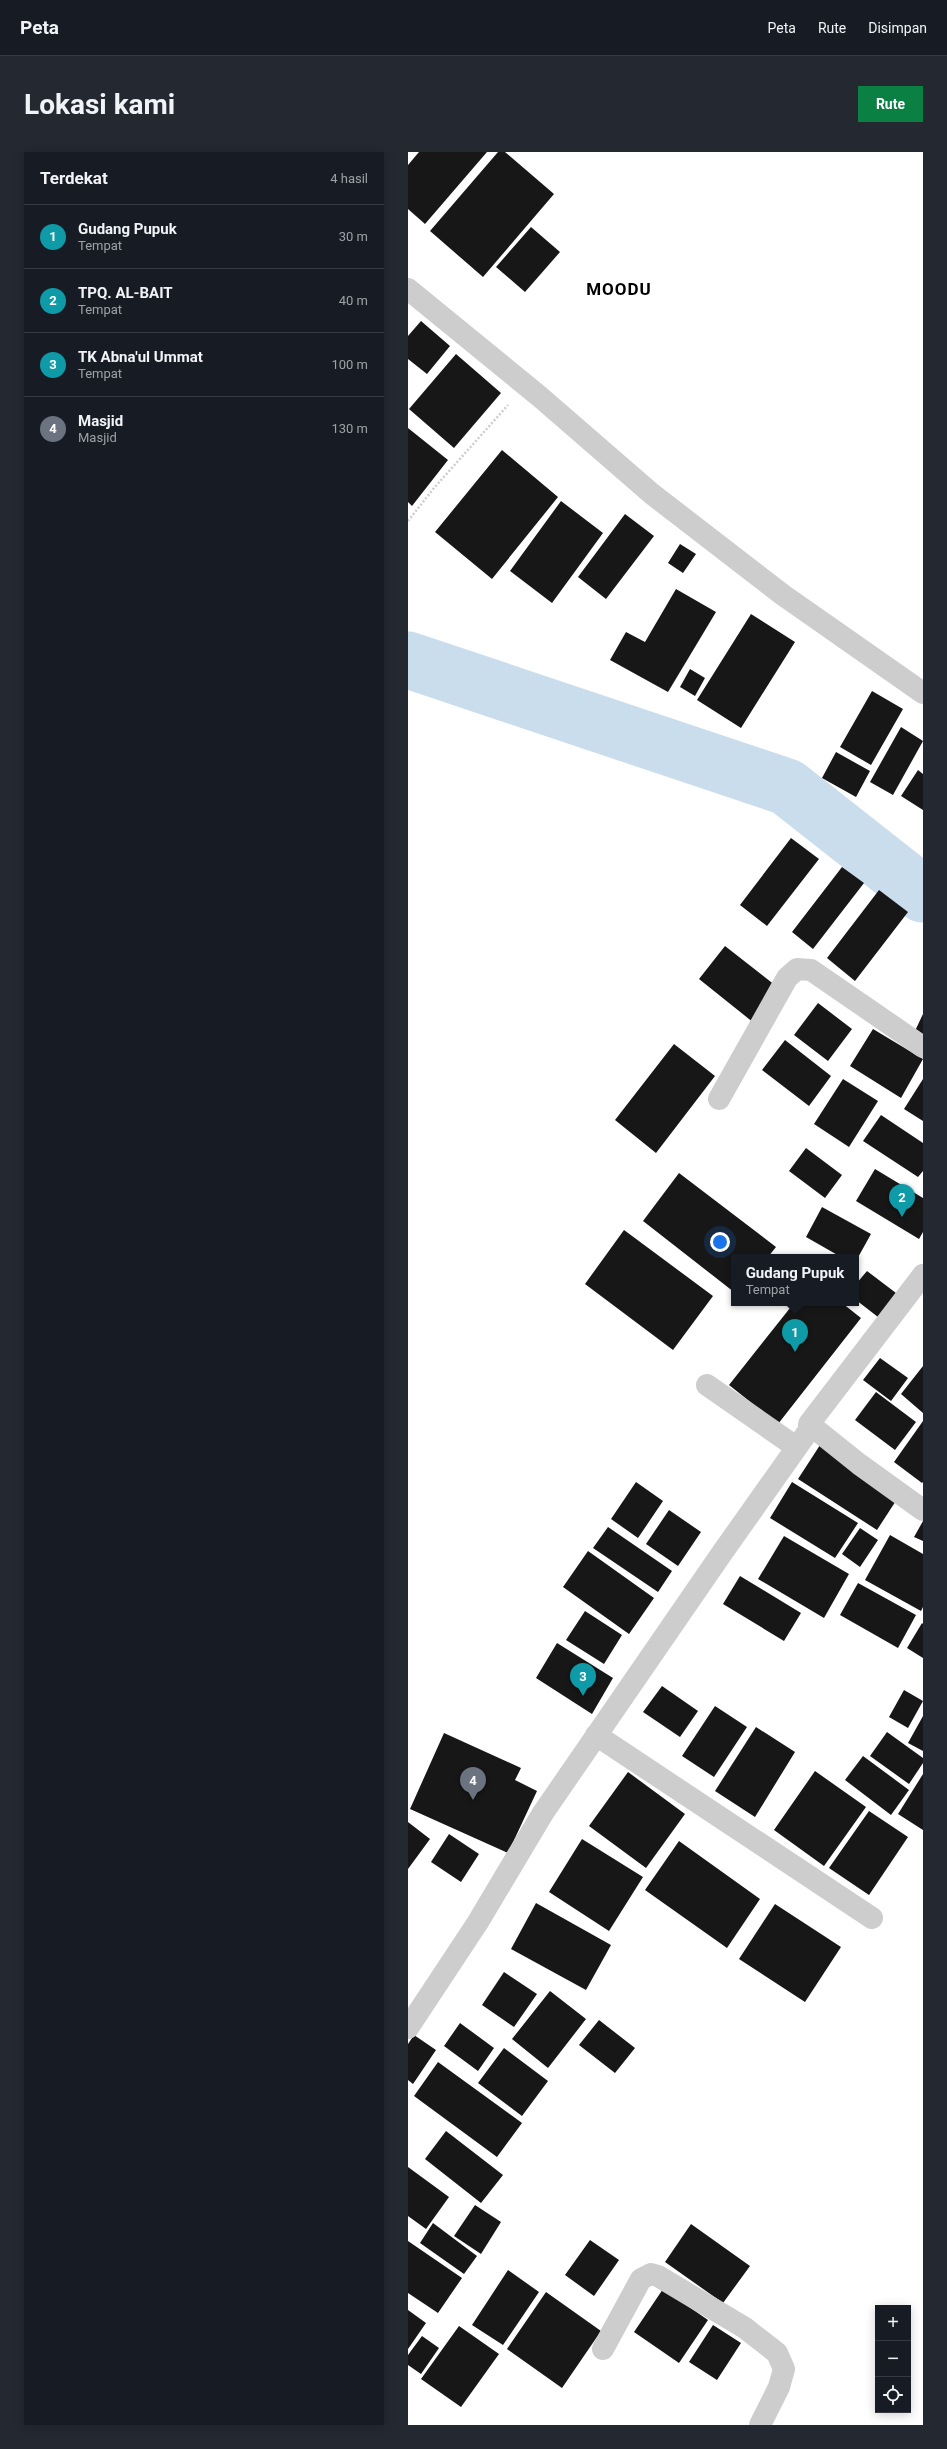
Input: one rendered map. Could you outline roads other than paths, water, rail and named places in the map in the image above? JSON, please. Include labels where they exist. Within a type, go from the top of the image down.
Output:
[{"type":"street","points":[[408,289],[525,385],[652,494],[783,595],[923,693]]},
{"type":"street","points":[[719,1099],[787,978],[796,969],[811,970],[923,1047]]},
{"type":"street","points":[[408,2028],[478,1922],[543,1813],[596,1735],[809,1430],[809,1424],[923,1275]]},
{"type":"street","points":[[707,1385],[796,1447]]},
{"type":"street","points":[[809,1424],[858,1464],[923,1510]]},
{"type":"street","points":[[596,1735],[872,1918]]},
{"type":"street","points":[[603,2348],[641,2280],[651,2274],[658,2276],[745,2328],[777,2353],[784,2369],[779,2387],[760,2425]]},
{"type":"waterway","points":[[408,660],[787,787],[923,894]]},
{"type":"place","name":"TPQ. AL-BAIT","points":[[902,1217]]},
{"type":"place","name":"Gudang Pupuk","points":[[795,1352]]},
{"type":"place","name":"TK Abna'ul Ummat","points":[[583,1696]]},
{"type":"place","name":"Masjid","points":[[473,1800]]},
{"type":"district","name":"MOODU","points":[[619,289]]}]
